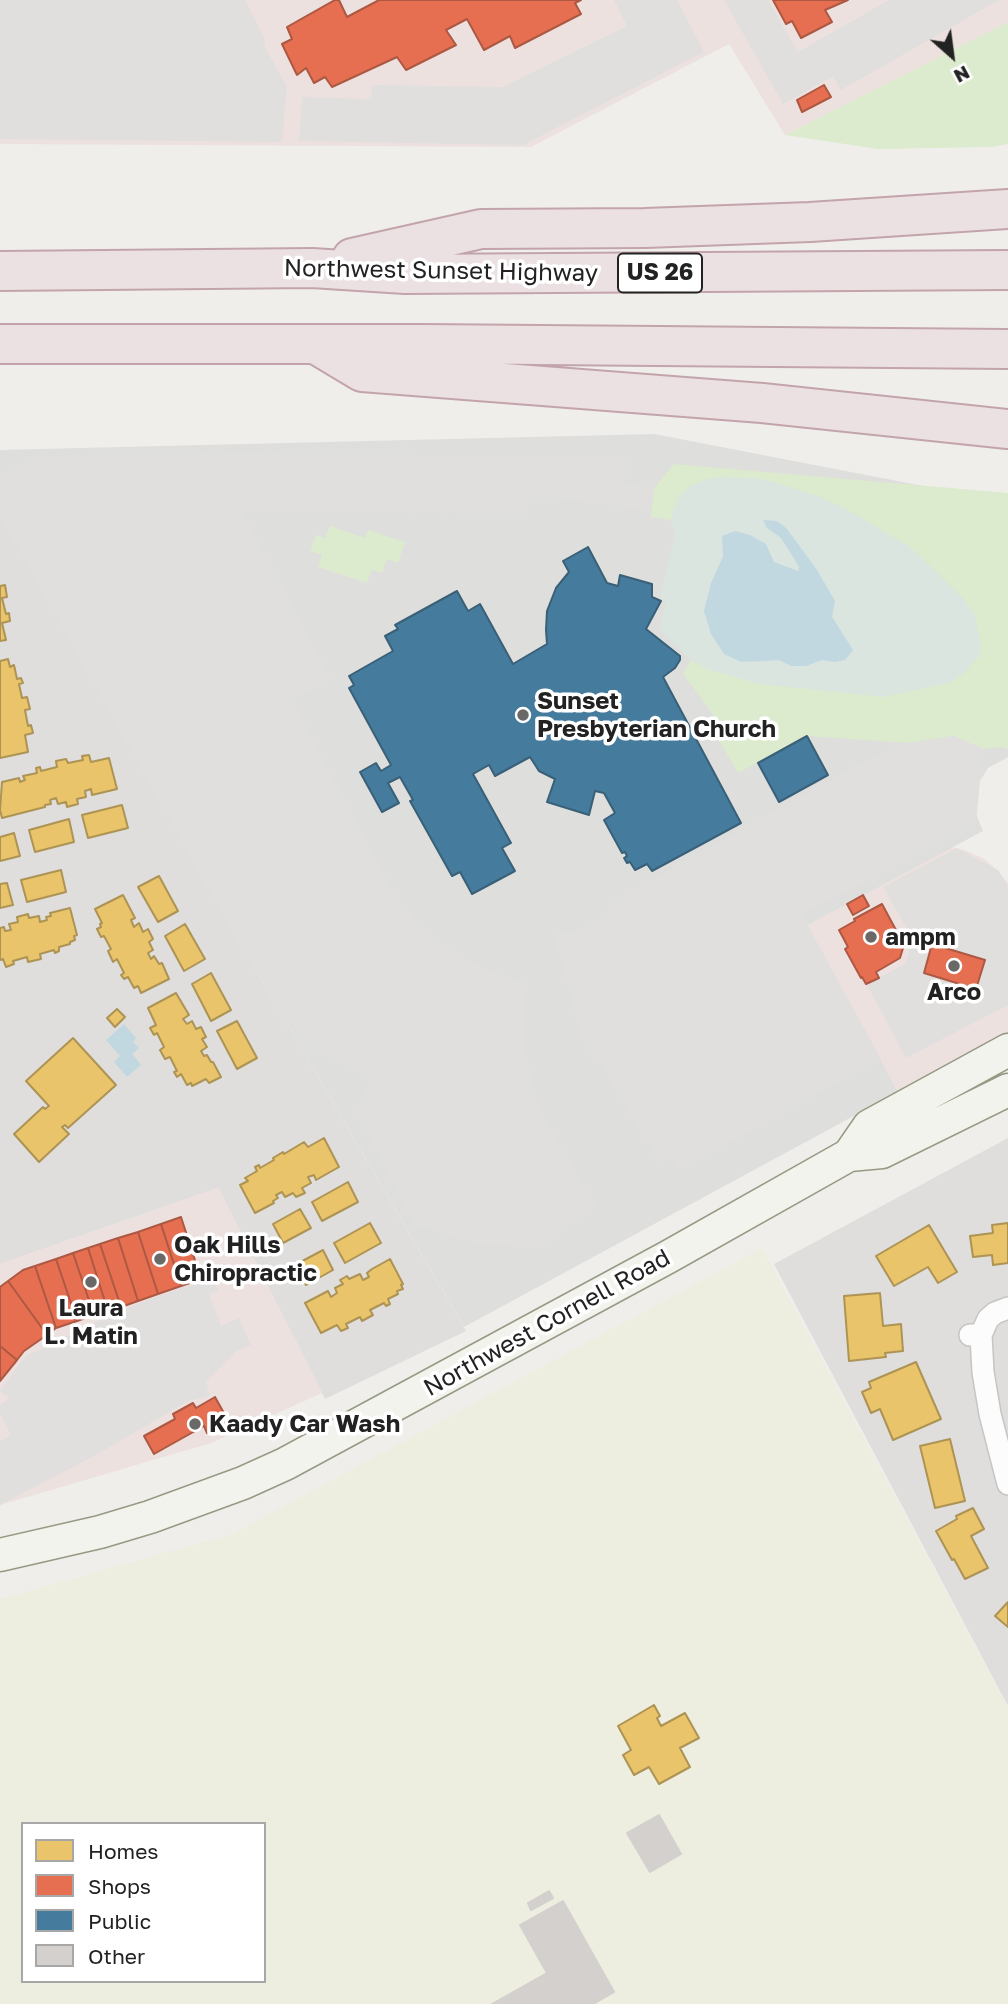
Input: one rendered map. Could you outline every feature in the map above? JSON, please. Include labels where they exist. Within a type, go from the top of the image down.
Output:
[{"type":"highway","points":[[312,268],[481,229],[645,228],[810,222],[1008,209]]},
{"type":"highway","name":"Northwest Sunset Highway","points":[[0,271],[312,268],[405,275],[1008,270]]},
{"type":"highway","points":[[0,344],[1008,349]]},
{"type":"highway","points":[[317,345],[362,372],[762,403],[1008,429]]},
{"type":"main road","name":"Northwest Cornell Road","points":[[849,1155],[869,1126],[1008,1050]]},
{"type":"main road","name":"Northwest Cornell Road","points":[[0,1555],[100,1532],[149,1517],[243,1483],[285,1464],[690,1245],[849,1155],[882,1152],[1008,1090]]},
{"type":"street","points":[[1008,1308],[995,1313],[974,1335],[1008,1484]]},
{"type":"shaded area","points":[[0,0],[1008,0],[1008,22],[785,135],[729,44],[531,147],[0,144]]},
{"type":"shaded area","points":[[0,0],[245,0],[265,40],[265,47],[287,87],[282,142],[0,139]]},
{"type":"shaded area","points":[[614,0],[677,0],[704,52],[523,145],[299,141],[302,97],[371,99],[372,85],[503,87],[627,26]]},
{"type":"shaded area","points":[[724,0],[768,0],[798,52],[889,0],[999,0],[841,90],[833,76],[783,104]]},
{"type":"shaded area","points":[[654,434],[970,495],[1008,587],[1008,757],[988,768],[978,784],[974,809],[983,831],[808,925],[898,1092],[464,1327],[251,962],[0,513],[0,450]]},
{"type":"shaded area","points":[[246,453],[626,458],[625,483],[654,488],[651,511],[571,499],[526,498],[527,513],[243,512],[331,679],[292,700],[394,893],[425,931],[468,962],[527,983],[523,1038],[537,1105],[597,1207],[539,1247],[480,1244],[414,1225],[356,1113],[371,1077],[324,1055],[286,1017],[251,962],[0,513],[0,475],[38,456]]},
{"type":"shaded area","points":[[708,479],[762,479],[815,495],[846,509],[910,547],[960,595],[974,613],[981,645],[979,656],[964,673],[948,683],[884,697],[760,684],[710,670],[691,660],[659,628],[666,600],[660,598],[675,535],[671,520],[673,511],[680,495],[689,487]],"holes":[[[767,528],[804,553],[835,601],[832,617],[853,650],[835,662],[822,660],[806,666],[779,660],[757,662],[704,611],[711,583],[723,557],[774,562],[798,571],[800,567],[781,538]]]},
{"type":"shaded area","points":[[0,513],[251,962],[466,1331],[325,1399],[218,1188],[0,1264]]},
{"type":"shaded area","points":[[954,736],[983,749],[976,823],[801,914],[881,1059],[679,1170],[672,1156],[659,1163],[602,1066],[582,1040],[554,935],[594,925],[613,902],[855,766],[908,743]]},
{"type":"shaded area","points":[[951,847],[983,858],[1008,883],[1008,1033],[898,1092],[808,925]]},
{"type":"shaded area","points":[[957,848],[998,870],[1008,887],[1008,1005],[906,1058],[867,985],[906,963],[913,939],[883,887]]},
{"type":"shaded area","points":[[1008,1138],[1008,1706],[774,1264]]},
{"type":"shaded area","points":[[218,1188],[322,1393],[211,1443],[0,1505],[0,1264]]},
{"type":"shaded area","points":[[762,1248],[1008,1707],[1008,2004],[0,2004],[0,1599],[232,1534]]},
{"type":"shaded area","points":[[213,1276],[218,1290],[209,1294],[221,1326],[239,1318],[251,1345],[235,1352],[206,1382],[210,1396],[188,1401],[96,1455],[0,1505],[0,1441],[11,1435],[0,1414],[0,1405],[9,1398],[0,1391],[25,1357],[124,1309]]},
{"type":"green space","points":[[1008,22],[1008,144],[991,147],[878,149],[785,135]]},
{"type":"green space","points":[[674,464],[1008,493],[1008,749],[983,749],[954,736],[908,743],[807,736],[738,773],[718,739],[727,733],[683,674],[691,660],[710,670],[948,683],[725,477],[708,479],[689,487],[673,511],[671,520],[651,517],[654,488]]},
{"type":"green space","points":[[330,526],[365,538],[368,530],[405,542],[398,563],[387,559],[382,573],[372,570],[367,583],[318,567],[322,555],[310,551],[316,535],[325,538]]},
{"type":"water","points":[[763,520],[777,521],[787,529],[817,570],[835,601],[832,617],[853,650],[845,660],[822,660],[806,666],[791,666],[779,660],[741,662],[724,654],[711,634],[704,611],[711,583],[723,557],[722,536],[735,531],[750,535],[766,544],[774,562],[798,571],[799,567],[781,538],[767,528]]},
{"type":"water","points":[[124,1024],[136,1038],[133,1042],[139,1048],[132,1054],[141,1065],[127,1077],[114,1062],[120,1056],[106,1040]]},
{"type":"building: Homes","points":[[5,585],[7,597],[2,598],[10,621],[2,623],[6,640],[0,641],[0,586]]},
{"type":"building: Homes","points":[[8,659],[10,667],[14,665],[17,679],[21,678],[23,683],[19,684],[22,698],[27,697],[30,709],[25,710],[28,726],[31,725],[33,733],[25,735],[28,752],[0,758],[0,661]]},
{"type":"building: Homes","points":[[89,755],[91,762],[109,758],[117,789],[92,795],[91,789],[85,791],[86,797],[77,799],[78,804],[67,807],[66,802],[58,804],[56,798],[50,800],[51,804],[45,807],[2,818],[2,782],[19,778],[20,782],[25,780],[23,776],[37,773],[36,768],[40,767],[41,771],[57,767],[56,761],[66,759],[68,763],[83,760],[82,756]]},
{"type":"building: Homes","points":[[122,805],[128,828],[88,838],[82,815]]},
{"type":"building: Homes","points":[[69,819],[74,842],[35,852],[29,830]]},
{"type":"building: Homes","points":[[14,833],[20,856],[0,861],[0,837]]},
{"type":"building: Homes","points":[[61,870],[66,892],[27,902],[21,880]]},
{"type":"building: Homes","points":[[159,876],[178,911],[158,922],[138,887]]},
{"type":"building: Homes","points":[[7,883],[13,905],[0,908],[0,884]]},
{"type":"building: Homes","points":[[123,895],[135,918],[131,920],[134,927],[139,923],[143,932],[148,929],[153,939],[149,942],[153,950],[148,953],[151,959],[154,956],[159,964],[162,963],[169,979],[141,993],[138,986],[134,988],[128,977],[124,979],[121,975],[124,973],[117,959],[113,962],[108,951],[111,949],[97,929],[102,923],[95,909]]},
{"type":"building: Homes","points":[[70,908],[77,935],[70,944],[59,947],[59,951],[55,953],[54,950],[40,954],[41,959],[28,962],[27,957],[13,961],[14,964],[6,967],[3,959],[0,960],[0,928],[11,930],[9,924],[18,922],[17,917],[28,914],[29,918],[39,916],[40,922],[47,920],[46,917],[51,916],[50,913]]},
{"type":"building: Homes","points":[[185,924],[205,959],[184,971],[165,936]]},
{"type":"building: Homes","points":[[211,973],[231,1010],[211,1021],[192,984]]},
{"type":"building: Homes","points":[[176,993],[189,1015],[183,1019],[187,1024],[192,1021],[196,1029],[201,1027],[206,1037],[202,1039],[207,1047],[201,1051],[213,1062],[221,1077],[209,1083],[206,1079],[192,1086],[191,1083],[187,1085],[181,1074],[177,1077],[170,1057],[165,1059],[160,1050],[164,1047],[157,1033],[154,1035],[150,1028],[156,1025],[148,1008]]},
{"type":"building: Homes","points":[[117,1009],[125,1017],[115,1027],[107,1018]]},
{"type":"building: Homes","points":[[237,1021],[257,1058],[237,1069],[217,1031]]},
{"type":"building: Homes","points":[[73,1038],[116,1085],[68,1128],[65,1125],[62,1127],[69,1134],[39,1162],[14,1134],[43,1107],[45,1109],[49,1106],[26,1081]]},
{"type":"building: Homes","points":[[324,1138],[339,1167],[316,1180],[314,1175],[308,1177],[311,1183],[302,1188],[305,1193],[296,1197],[293,1193],[285,1197],[282,1192],[276,1195],[278,1198],[274,1203],[255,1213],[240,1185],[248,1181],[245,1178],[257,1171],[255,1167],[259,1165],[260,1168],[304,1142],[308,1147]]},
{"type":"building: Homes","points":[[348,1182],[358,1202],[322,1221],[312,1202]]},
{"type":"building: Homes","points":[[300,1209],[311,1228],[283,1243],[273,1224]]},
{"type":"building: Homes","points":[[370,1223],[381,1243],[345,1263],[334,1243]]},
{"type":"building: Homes","points":[[1008,1223],[1008,1263],[993,1265],[992,1255],[973,1257],[970,1236],[993,1233],[992,1225]]},
{"type":"building: Homes","points":[[929,1225],[957,1272],[938,1283],[928,1267],[894,1286],[876,1256]]},
{"type":"building: Homes","points":[[323,1250],[333,1270],[306,1285],[295,1265]]},
{"type":"building: Homes","points":[[390,1259],[403,1289],[388,1299],[390,1304],[386,1306],[384,1303],[370,1310],[373,1315],[362,1321],[360,1317],[346,1324],[348,1328],[341,1331],[337,1325],[321,1333],[305,1303],[328,1291],[331,1297],[337,1293],[335,1288],[343,1284],[340,1280],[360,1274],[363,1280],[369,1277],[367,1273],[372,1269]]},
{"type":"building: Homes","points":[[880,1293],[883,1326],[901,1324],[903,1351],[885,1353],[886,1357],[849,1361],[844,1296]]},
{"type":"building: Homes","points":[[916,1362],[941,1419],[893,1440],[880,1409],[871,1413],[862,1392],[871,1388],[869,1382]]},
{"type":"building: Homes","points":[[950,1439],[965,1501],[935,1508],[920,1446]]},
{"type":"building: Homes","points":[[973,1508],[984,1529],[971,1536],[988,1568],[965,1579],[936,1531],[957,1519],[956,1516]]},
{"type":"building: Homes","points":[[1008,1602],[1008,1627],[995,1616]]},
{"type":"building: Homes","points":[[654,1705],[660,1716],[657,1718],[661,1726],[685,1713],[699,1738],[680,1748],[690,1767],[659,1784],[649,1767],[634,1775],[623,1755],[631,1750],[618,1726]]},
{"type":"building: Shops","points":[[339,0],[347,17],[379,0],[581,0],[575,3],[581,14],[515,48],[510,36],[484,50],[467,19],[446,30],[456,45],[406,70],[397,57],[332,87],[325,77],[314,83],[306,68],[297,75],[282,44],[292,39],[287,27]]},
{"type":"building: Shops","points":[[773,0],[848,0],[825,10],[832,22],[801,38],[792,21],[786,24]]},
{"type":"building: Shops","points":[[824,85],[831,97],[802,112],[797,100]]},
{"type":"building: Shops","points":[[863,895],[869,906],[853,915],[847,904]]},
{"type":"building: Shops","name":"ampm","points":[[882,904],[904,945],[900,958],[876,972],[879,978],[866,984],[845,949],[848,947],[839,930]]},
{"type":"building: Shops","name":"Arco","points":[[932,944],[985,960],[976,989],[924,973]]},
{"type":"building: Shops","points":[[181,1217],[201,1279],[181,1286],[161,1224]]},
{"type":"building: Shops","name":"Oak Hills Chiropractic","points":[[161,1224],[181,1286],[158,1294],[138,1232]]},
{"type":"building: Shops","points":[[138,1232],[158,1294],[138,1301],[118,1238]]},
{"type":"building: Shops","points":[[118,1238],[138,1301],[121,1307],[100,1244]]},
{"type":"building: Shops","points":[[100,1244],[121,1307],[108,1311],[88,1248]]},
{"type":"building: Shops","name":"Laura L. Matin","points":[[88,1248],[108,1311],[94,1315],[73,1253]]},
{"type":"building: Shops","points":[[73,1253],[94,1315],[77,1321],[56,1259]]},
{"type":"building: Shops","points":[[56,1259],[77,1321],[56,1328],[35,1266]]},
{"type":"building: Shops","points":[[35,1266],[56,1328],[47,1335],[8,1281],[23,1270]]},
{"type":"building: Shops","points":[[8,1281],[47,1335],[24,1351],[17,1360],[0,1346],[0,1287]]},
{"type":"building: Shops","points":[[0,1346],[17,1360],[0,1381]]},
{"type":"building: Shops","name":"Kaady Car Wash","points":[[215,1397],[229,1422],[207,1433],[204,1426],[154,1454],[144,1436],[175,1419],[173,1414],[193,1403],[196,1408]]},
{"type":"building: Public","name":"Sunset Presbyterian Church","points":[[588,547],[607,583],[618,586],[620,575],[652,584],[652,597],[661,601],[646,629],[680,656],[675,668],[663,677],[741,823],[652,871],[647,864],[635,870],[630,862],[627,863],[625,852],[622,853],[604,820],[615,813],[604,793],[595,791],[589,815],[547,802],[555,779],[539,771],[530,757],[495,776],[489,765],[473,774],[511,843],[502,848],[515,871],[472,894],[460,872],[452,876],[410,801],[413,800],[400,777],[388,783],[399,803],[382,812],[360,772],[376,763],[381,771],[391,765],[349,688],[354,685],[349,676],[393,651],[385,636],[398,629],[395,625],[457,591],[468,611],[480,604],[513,664],[547,644],[547,611],[556,588],[569,572],[563,561]]},
{"type":"building: Public","points":[[807,736],[828,775],[779,802],[758,763]]},
{"type":"building: Other","points":[[659,1815],[681,1854],[650,1872],[627,1833]]},
{"type":"building: Other","points":[[549,1891],[553,1898],[531,1910],[528,1903]]},
{"type":"building: Other","points":[[563,1901],[614,1992],[593,2004],[492,2004],[547,1973],[520,1925]]},
{"type":"place","name":"Sunset Presbyterian Church","points":[[523,715]]},
{"type":"place","name":"ampm","points":[[871,937]]},
{"type":"place","name":"Arco","points":[[954,966]]},
{"type":"place","name":"Oak Hills Chiropractic","points":[[160,1259]]},
{"type":"place","name":"Laura L. Matin","points":[[91,1282]]},
{"type":"place","name":"Kaady Car Wash","points":[[195,1424]]}]
